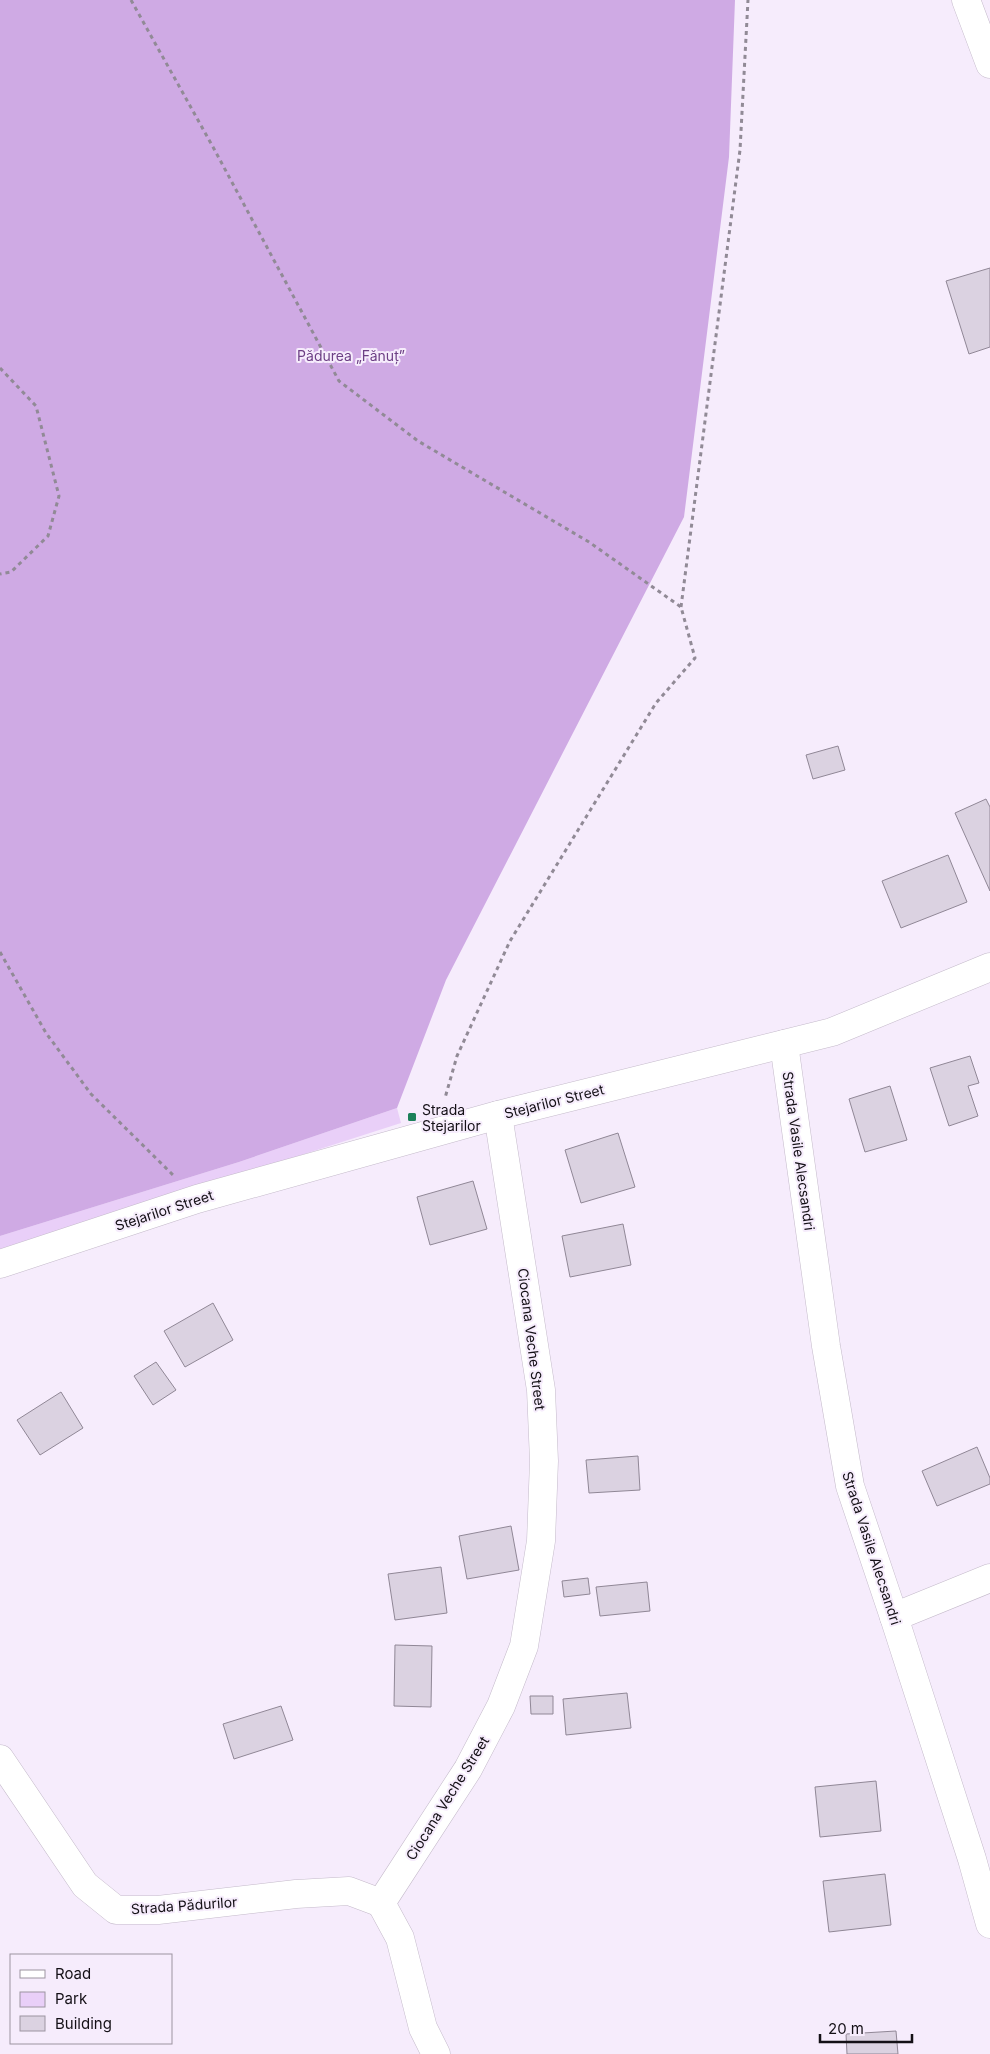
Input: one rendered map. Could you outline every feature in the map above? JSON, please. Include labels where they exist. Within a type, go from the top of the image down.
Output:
[{"type":"street","points":[[966,0],[990,64]]},
{"type":"street","name":"Stejarilor Street","points":[[0,1264],[197,1199],[436,1132],[832,1032],[990,968]]},
{"type":"street","name":"Strada Vasile Alecsandri","points":[[784,1044],[826,1346],[850,1486],[972,1859],[990,1924]]},
{"type":"street","name":"Ciocana Veche Street","points":[[381,1903],[468,1769],[501,1706],[524,1646],[540,1541],[544,1461],[541,1390],[498,1115]]},
{"type":"street","points":[[894,1617],[990,1578]]},
{"type":"street","name":"Strada Pădurilor","points":[[0,1759],[85,1885],[116,1910],[158,1910],[296,1894],[349,1891],[381,1903]]},
{"type":"street","points":[[381,1903],[400,1938],[423,2028],[436,2054]]},
{"type":"path","points":[[130,0],[218,156],[339,381],[418,441],[589,542],[681,607]]},
{"type":"path","points":[[436,1132],[457,1056],[510,941],[656,703],[695,658],[681,607],[740,150],[748,0]]},
{"type":"path","points":[[0,368],[36,406],[59,496],[48,536],[11,572],[0,574]]},
{"type":"path","points":[[0,952],[46,1033],[91,1094],[197,1199]]},
{"type":"green space","name":"Pădurea „Fănuț”","points":[[0,0],[735,0],[729,157],[684,517],[446,980],[397,1108],[239,1162],[0,1236]]},
{"type":"green space","points":[[397,1108],[401,1123],[0,1252],[0,1236],[239,1162]]},
{"type":"building","points":[[990,268],[990,347],[969,354],[946,281]]},
{"type":"building","points":[[838,746],[845,770],[813,779],[806,755]]},
{"type":"building","points":[[986,799],[990,807],[990,891],[955,813]]},
{"type":"building","points":[[948,855],[967,902],[901,928],[882,881]]},
{"type":"building","points":[[970,1056],[979,1083],[968,1086],[978,1116],[949,1126],[930,1068]]},
{"type":"building","points":[[890,1086],[907,1140],[865,1152],[849,1099]]},
{"type":"building","points":[[618,1133],[635,1187],[581,1203],[565,1150]]},
{"type":"building","points":[[473,1181],[487,1229],[430,1245],[417,1197]]},
{"type":"building","points":[[623,1224],[631,1265],[570,1277],[562,1236]]},
{"type":"building","points":[[213,1303],[233,1340],[185,1367],[164,1331]]},
{"type":"building","points":[[156,1362],[176,1390],[153,1405],[134,1376]]},
{"type":"building","points":[[61,1392],[83,1428],[40,1455],[17,1420]]},
{"type":"building","points":[[977,1447],[990,1478],[990,1484],[937,1506],[922,1471]]},
{"type":"building","points":[[638,1456],[640,1490],[589,1493],[586,1460]]},
{"type":"building","points":[[511,1526],[519,1570],[467,1579],[459,1536]]},
{"type":"building","points":[[441,1567],[447,1613],[395,1620],[388,1574]]},
{"type":"building","points":[[588,1578],[590,1594],[564,1597],[562,1581]]},
{"type":"building","points":[[647,1582],[650,1611],[600,1616],[596,1587]]},
{"type":"building","points":[[395,1645],[432,1646],[431,1707],[394,1706]]},
{"type":"building","points":[[627,1693],[631,1728],[566,1735],[563,1699]]},
{"type":"building","points":[[530,1696],[553,1696],[553,1714],[531,1714]]},
{"type":"building","points":[[281,1706],[293,1740],[234,1759],[223,1724]]},
{"type":"building","points":[[876,1781],[881,1831],[820,1837],[815,1787]]},
{"type":"building","points":[[885,1874],[891,1925],[829,1932],[823,1881]]},
{"type":"building","points":[[896,2031],[898,2054],[847,2054],[846,2034]]},
{"type":"place","name":"Strada Stejarilor","points":[[412,1117]]}]
